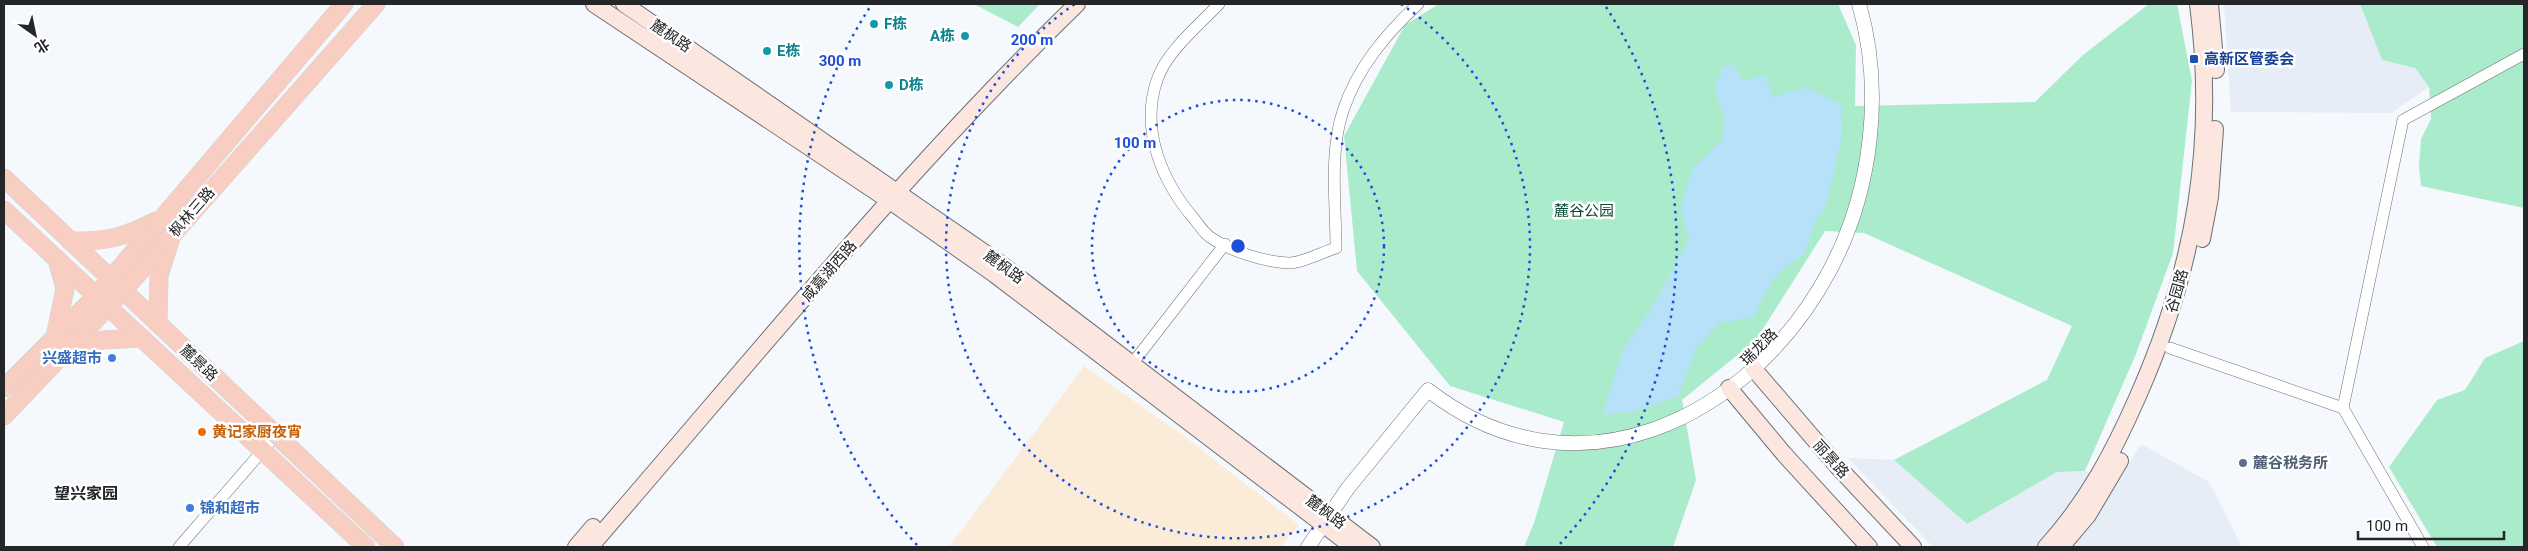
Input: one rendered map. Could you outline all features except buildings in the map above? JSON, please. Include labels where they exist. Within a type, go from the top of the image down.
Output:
[{"type":"main road","name":"枫林三路","points":[[117,285],[163,217],[344,4]]},
{"type":"main road","name":"枫林三路","points":[[4,388],[60,344],[117,285],[172,235],[376,4]]},
{"type":"main road","points":[[594,4],[890,193],[994,274],[1328,521],[1353,547]]},
{"type":"main road","name":"麓枫路","points":[[624,4],[890,193],[1001,264],[1132,364],[1328,521],[1372,547]]},
{"type":"main road","name":"咸嘉湖西路","points":[[590,547],[1013,51],[1062,4]]},
{"type":"main road","name":"咸嘉湖西路","points":[[576,547],[890,193],[1020,59],[1077,4]]},
{"type":"main road","name":"谷园路","points":[[2046,547],[2079,507],[2106,465],[2151,368],[2177,295],[2192,236],[2202,150],[2204,62],[2198,4]]},
{"type":"main road","name":"谷园路","points":[[2061,547],[2088,515],[2116,470],[2170,348],[2194,271],[2210,197],[2216,106],[2216,64],[2210,4]]},
{"type":"main road","name":"麓景路","points":[[4,178],[396,547]]},
{"type":"main road","name":"麓景路","points":[[4,210],[366,547]]},
{"type":"main road","points":[[70,241],[98,242],[127,236],[163,217]]},
{"type":"main road","points":[[158,324],[159,276],[172,235]]},
{"type":"main road","points":[[57,258],[65,289],[60,344],[142,338]]},
{"type":"main road","name":"枫林三路","points":[[4,416],[60,344]]},
{"type":"main road","name":"丽景路","points":[[1755,370],[1833,461],[1913,547]]},
{"type":"main road","points":[[1731,391],[1784,454],[1869,547]]},
{"type":"street","points":[[1219,4],[1178,47],[1157,78],[1151,105],[1153,140],[1163,174],[1184,207],[1209,236],[1225,244],[1268,259],[1291,263],[1336,248],[1336,166],[1342,113],[1362,69],[1395,27],[1418,4]]},
{"type":"street","name":"瑞龙路","points":[[1755,370],[1811,302],[1830,270],[1855,209],[1869,141],[1871,97],[1867,36],[1859,4]]},
{"type":"street","name":"瑞龙路","points":[[1328,521],[1428,394],[1457,411],[1499,430],[1550,441],[1593,443],[1628,439],[1664,427],[1731,391],[1793,336],[1817,305],[1849,245],[1861,210],[1870,174],[1877,117],[1876,63],[1866,4]]},
{"type":"street","points":[[2343,408],[2403,120],[2524,54]]},
{"type":"street","points":[[1132,364],[1225,244]]},
{"type":"street","points":[[2170,348],[2343,408],[2423,547]]},
{"type":"street","points":[[188,547],[266,454],[276,435]]},
{"type":"street","points":[[179,547],[266,454]]},
{"type":"street","points":[[1308,547],[1328,521]]},
{"type":"street","points":[[1314,547],[1328,521]]},
{"type":"shaded area","points":[[2224,4],[2360,4],[2382,60],[2415,68],[2429,87],[2391,113],[2231,112]]},
{"type":"shaded area","points":[[1084,366],[1181,434],[1299,525],[1281,547],[949,547]]},
{"type":"shaded area","points":[[2141,444],[2209,482],[2242,547],[1933,547],[1848,458],[1894,460],[1967,524],[2057,472],[2085,471],[2116,485]]},
{"type":"green space","points":[[974,4],[1040,4],[1018,27]]},
{"type":"green space","name":"麓谷公园","points":[[1439,4],[1838,4],[1856,45],[1855,106],[2035,102],[2083,55],[2149,4],[2177,4],[2192,81],[2173,253],[2136,354],[2085,471],[2057,472],[1967,524],[1894,460],[2047,380],[2072,326],[1864,233],[1825,231],[1756,340],[1682,400],[1696,480],[1673,547],[1524,547],[1534,523],[1564,422],[1450,386],[1357,271],[1344,136],[1405,25]]},
{"type":"green space","points":[[2360,4],[2524,4],[2524,208],[2421,186],[2419,166],[2421,139],[2431,119],[2429,87],[2415,68],[2382,60]]},
{"type":"green space","points":[[2524,341],[2524,547],[2437,547],[2389,467],[2437,400],[2465,390],[2485,358]]},
{"type":"water","points":[[1732,64],[1743,80],[1766,76],[1772,97],[1806,87],[1841,104],[1842,135],[1825,210],[1815,221],[1805,254],[1794,261],[1773,281],[1754,317],[1719,323],[1697,347],[1678,396],[1631,412],[1603,414],[1623,350],[1656,301],[1689,239],[1681,209],[1692,170],[1723,140],[1725,120],[1715,90],[1722,67]]},
{"type":"place","name":"F栋","points":[[874,24]]},
{"type":"place","name":"A栋","points":[[965,36]]},
{"type":"place","name":"E栋","points":[[767,51]]},
{"type":"place","name":"高新区管委会","points":[[2194,59]]},
{"type":"place","name":"D栋","points":[[889,85]]},
{"type":"place","name":"兴盛超市","points":[[112,358]]},
{"type":"place","name":"黄记家厨夜宵","points":[[202,432]]},
{"type":"place","name":"麓谷税务所","points":[[2243,463]]},
{"type":"place","name":"锦和超市","points":[[190,508]]},
{"type":"district","name":"望兴家园","points":[[86,493]]}]
